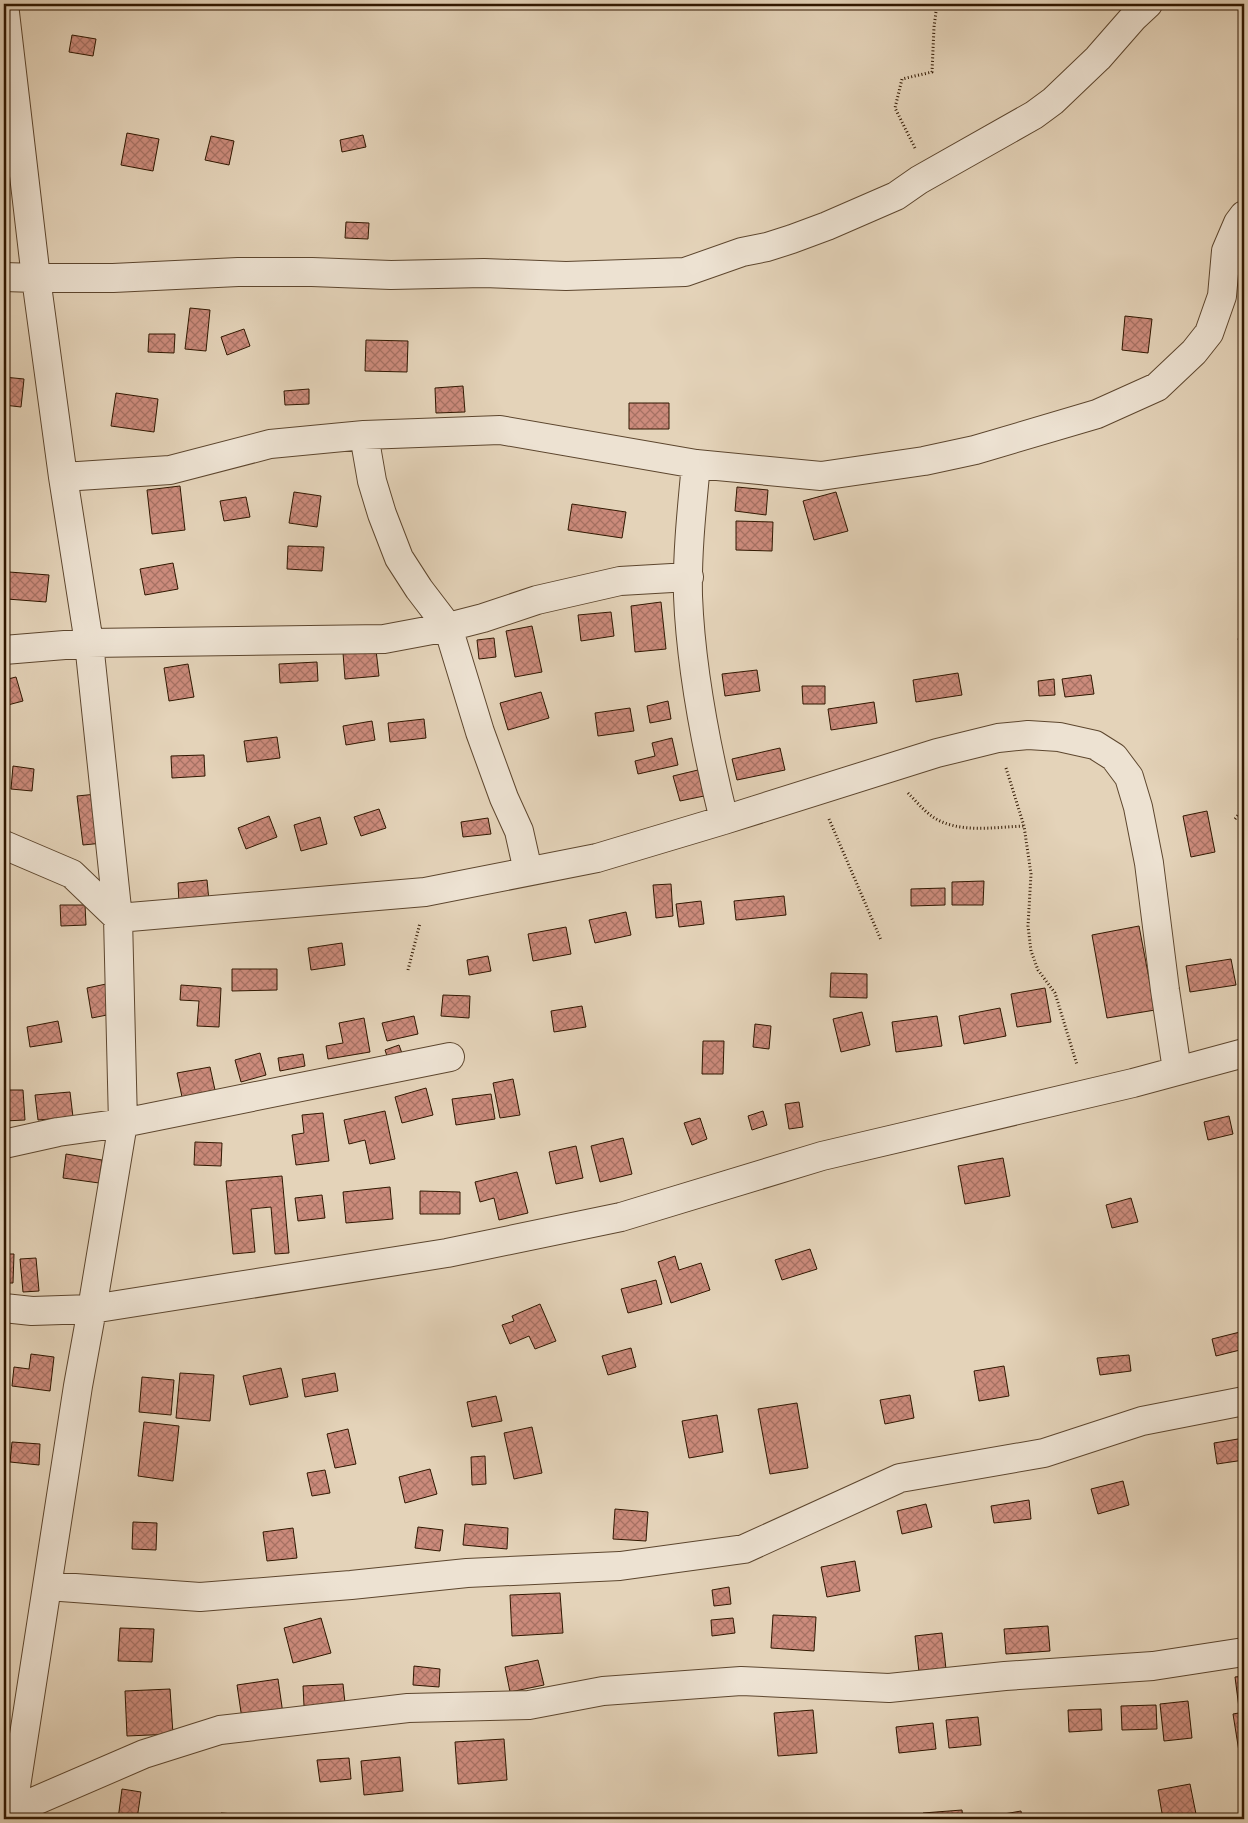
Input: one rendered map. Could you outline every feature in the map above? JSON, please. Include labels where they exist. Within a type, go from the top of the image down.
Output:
[{"type":"street","points":[[4,4],[36,278],[63,477],[89,643],[118,918],[123,1123],[78,1386],[11,1815]]},
{"type":"street","points":[[4,277],[113,278],[247,272],[312,272],[391,276],[484,273],[566,276],[685,272],[742,252],[767,247],[828,226],[896,196],[919,180],[1034,115],[1053,101],[1098,58],[1148,4]]},
{"type":"street","points":[[63,477],[170,470],[270,444],[364,435],[500,430],[696,464],[821,476],[924,461],[974,450],[1097,414],[1157,387],[1194,352],[1209,333],[1222,296],[1226,251],[1238,223],[1244,215]]},
{"type":"street","points":[[364,435],[372,481],[382,514],[400,558],[418,589],[448,627],[480,732],[504,798],[519,831],[528,871]]},
{"type":"street","points":[[696,464],[690,522],[688,595],[695,677],[709,760],[724,820]]},
{"type":"street","points":[[4,650],[89,643],[384,639],[448,627],[483,618],[537,600],[620,581],[689,577]]},
{"type":"street","points":[[4,845],[72,874],[118,918],[424,892],[597,858],[937,753],[998,738],[1059,737],[1095,745],[1114,757],[1129,777],[1138,806],[1149,863],[1177,1070]]},
{"type":"street","points":[[4,1308],[32,1312],[92,1309],[447,1253],[621,1217],[822,1156],[1133,1083],[1244,1053]]},
{"type":"street","points":[[4,1144],[58,1132],[123,1123],[450,1058]]},
{"type":"street","points":[[46,1586],[200,1598],[467,1573],[620,1566],[744,1549],[900,1478],[1044,1453],[1142,1421],[1244,1402]]},
{"type":"street","points":[[11,1815],[144,1754],[220,1730],[408,1708],[529,1705],[603,1691],[741,1681],[889,1688],[1005,1676],[1153,1666],[1244,1652]]},
{"type":"path","points":[[919,180],[924,165],[894,108],[902,79],[932,72],[937,4]]},
{"type":"path","points":[[1238,638],[1244,640]]},
{"type":"path","points":[[998,738],[1024,826],[1031,874],[1028,926],[1031,950],[1038,970],[1055,993],[1069,1033],[1086,1094]]},
{"type":"path","points":[[884,770],[933,817],[951,826],[1024,826]]},
{"type":"path","points":[[817,791],[881,940]]},
{"type":"path","points":[[1235,819],[1244,807]]},
{"type":"path","points":[[408,970],[421,919],[424,892]]},
{"type":"building","points":[[72,35],[96,39],[93,56],[69,52]]},
{"type":"building","points":[[127,133],[159,139],[153,171],[121,165]]},
{"type":"building","points":[[363,135],[366,147],[342,152],[340,140]]},
{"type":"building","points":[[211,136],[234,141],[229,165],[205,160]]},
{"type":"building","points":[[346,222],[369,223],[368,239],[345,238]]},
{"type":"building","points":[[190,308],[210,310],[206,351],[185,349]]},
{"type":"building","points":[[1125,316],[1152,319],[1148,353],[1122,350]]},
{"type":"building","points":[[244,329],[250,346],[227,355],[221,337]]},
{"type":"building","points":[[149,334],[175,334],[174,353],[148,352]]},
{"type":"building","points":[[366,340],[408,341],[407,372],[365,371]]},
{"type":"building","points":[[4,377],[24,379],[21,407],[4,405]]},
{"type":"building","points":[[463,386],[465,412],[436,413],[435,388]]},
{"type":"building","points":[[309,389],[309,404],[285,405],[284,391]]},
{"type":"building","points":[[116,393],[158,399],[154,432],[111,426]]},
{"type":"building","points":[[629,403],[669,403],[669,429],[629,429]]},
{"type":"building","points":[[180,486],[185,530],[152,534],[147,490]]},
{"type":"building","points":[[737,487],[768,490],[766,515],[735,511]]},
{"type":"building","points":[[294,492],[321,496],[317,527],[289,523]]},
{"type":"building","points":[[836,492],[848,531],[814,540],[803,501]]},
{"type":"building","points":[[246,497],[250,517],[224,521],[220,501]]},
{"type":"building","points":[[572,504],[626,512],[622,538],[568,530]]},
{"type":"building","points":[[736,521],[773,522],[772,551],[736,550]]},
{"type":"building","points":[[288,546],[324,547],[322,571],[287,569]]},
{"type":"building","points":[[173,563],[178,589],[145,595],[140,569]]},
{"type":"building","points":[[9,572],[49,575],[46,602],[7,599]]},
{"type":"building","points":[[661,602],[666,649],[635,652],[631,606]]},
{"type":"building","points":[[611,612],[614,636],[581,641],[578,615]]},
{"type":"building","points":[[532,626],[542,672],[515,677],[506,631]]},
{"type":"building","points":[[494,638],[496,657],[479,659],[477,640]]},
{"type":"building","points":[[376,650],[379,676],[345,679],[343,653]]},
{"type":"building","points":[[317,662],[318,681],[280,683],[279,664]]},
{"type":"building","points":[[188,664],[194,697],[169,701],[164,668]]},
{"type":"building","points":[[757,670],[760,691],[725,696],[722,674]]},
{"type":"building","points":[[958,673],[962,695],[916,702],[913,680]]},
{"type":"building","points":[[1091,675],[1094,694],[1065,697],[1062,679]]},
{"type":"building","points":[[16,677],[23,701],[4,706],[4,680]]},
{"type":"building","points":[[1054,679],[1055,695],[1039,696],[1038,681]]},
{"type":"building","points":[[802,686],[825,686],[825,704],[803,704]]},
{"type":"building","points":[[541,692],[549,718],[508,730],[500,703]]},
{"type":"building","points":[[668,701],[671,719],[650,723],[647,706]]},
{"type":"building","points":[[874,702],[877,723],[831,730],[828,709]]},
{"type":"building","points":[[630,708],[634,731],[598,736],[595,713]]},
{"type":"building","points":[[424,719],[426,738],[390,742],[388,723]]},
{"type":"building","points":[[372,721],[375,740],[346,745],[343,726]]},
{"type":"building","points":[[277,737],[280,758],[247,762],[244,741]]},
{"type":"building","points":[[672,738],[678,765],[638,774],[635,761],[655,756],[652,743]]},
{"type":"building","points":[[780,748],[785,770],[737,780],[732,759]]},
{"type":"building","points":[[204,755],[205,776],[172,778],[171,756]]},
{"type":"building","points":[[13,766],[34,769],[32,791],[11,789]]},
{"type":"building","points":[[698,770],[704,796],[680,801],[673,776]]},
{"type":"building","points":[[97,794],[103,843],[83,845],[77,796]]},
{"type":"building","points":[[379,809],[386,828],[361,836],[354,817]]},
{"type":"building","points":[[1207,811],[1215,852],[1191,857],[1183,816]]},
{"type":"building","points":[[269,816],[277,837],[246,849],[238,828]]},
{"type":"building","points":[[320,817],[327,844],[301,851],[294,825]]},
{"type":"building","points":[[488,818],[491,834],[463,837],[461,822]]},
{"type":"building","points":[[207,880],[209,901],[179,903],[178,883]]},
{"type":"building","points":[[984,881],[983,905],[952,905],[952,882]]},
{"type":"building","points":[[671,884],[673,916],[656,918],[653,885]]},
{"type":"building","points":[[945,888],[945,905],[911,906],[911,889]]},
{"type":"building","points":[[784,896],[786,915],[736,920],[734,901]]},
{"type":"building","points":[[701,901],[704,924],[679,927],[676,904]]},
{"type":"building","points":[[60,905],[85,905],[86,925],[61,926]]},
{"type":"building","points":[[626,912],[631,935],[595,943],[589,920]]},
{"type":"building","points":[[1139,926],[1155,1010],[1107,1018],[1092,935]]},
{"type":"building","points":[[566,927],[571,954],[533,961],[528,934]]},
{"type":"building","points":[[342,943],[345,965],[311,970],[308,948]]},
{"type":"building","points":[[488,956],[491,971],[469,975],[467,960]]},
{"type":"building","points":[[1231,959],[1236,985],[1190,992],[1186,966]]},
{"type":"building","points":[[232,969],[277,969],[277,990],[232,991]]},
{"type":"building","points":[[831,973],[867,974],[867,998],[830,997]]},
{"type":"building","points":[[111,983],[117,1013],[92,1018],[87,988]]},
{"type":"building","points":[[181,985],[221,988],[219,1027],[197,1026],[199,1001],[180,1000]]},
{"type":"building","points":[[1045,988],[1051,1022],[1017,1027],[1011,994]]},
{"type":"building","points":[[443,995],[470,996],[469,1018],[441,1016]]},
{"type":"building","points":[[582,1006],[586,1027],[554,1032],[551,1011]]},
{"type":"building","points":[[1000,1008],[1006,1036],[964,1044],[959,1016]]},
{"type":"building","points":[[862,1012],[870,1045],[841,1052],[833,1019]]},
{"type":"building","points":[[414,1016],[418,1034],[387,1041],[382,1023]]},
{"type":"building","points":[[937,1016],[942,1046],[896,1052],[892,1022]]},
{"type":"building","points":[[364,1018],[370,1052],[328,1059],[326,1046],[343,1043],[339,1023]]},
{"type":"building","points":[[58,1021],[62,1042],[30,1047],[27,1027]]},
{"type":"building","points":[[755,1024],[771,1026],[769,1049],[753,1047]]},
{"type":"building","points":[[703,1041],[724,1041],[723,1074],[702,1074]]},
{"type":"building","points":[[399,1045],[403,1056],[389,1062],[385,1050]]},
{"type":"building","points":[[260,1053],[266,1075],[241,1082],[235,1060]]},
{"type":"building","points":[[303,1054],[305,1066],[280,1071],[278,1058]]},
{"type":"building","points":[[210,1067],[215,1090],[182,1097],[177,1073]]},
{"type":"building","points":[[513,1079],[520,1115],[500,1118],[493,1083]]},
{"type":"building","points":[[426,1088],[433,1115],[402,1123],[395,1097]]},
{"type":"building","points":[[5,1090],[23,1090],[25,1120],[4,1121]]},
{"type":"building","points":[[70,1092],[73,1117],[38,1120],[35,1095]]},
{"type":"building","points":[[491,1094],[495,1119],[456,1125],[452,1099]]},
{"type":"building","points":[[799,1102],[803,1127],[789,1129],[785,1104]]},
{"type":"building","points":[[385,1111],[395,1159],[370,1164],[365,1140],[349,1144],[344,1120]]},
{"type":"building","points":[[763,1111],[767,1125],[752,1130],[748,1116]]},
{"type":"building","points":[[323,1113],[329,1161],[296,1165],[292,1135],[304,1133],[302,1115]]},
{"type":"building","points":[[1229,1116],[1233,1134],[1208,1140],[1204,1122]]},
{"type":"building","points":[[700,1118],[707,1139],[692,1145],[684,1123]]},
{"type":"building","points":[[623,1138],[632,1174],[600,1182],[591,1146]]},
{"type":"building","points":[[195,1142],[222,1143],[221,1166],[194,1165]]},
{"type":"building","points":[[576,1146],[583,1178],[556,1184],[549,1152]]},
{"type":"building","points":[[66,1154],[102,1160],[99,1183],[63,1178]]},
{"type":"building","points":[[1003,1158],[1010,1196],[965,1204],[958,1166]]},
{"type":"building","points":[[517,1172],[528,1213],[499,1220],[494,1198],[480,1202],[475,1182]]},
{"type":"building","points":[[282,1176],[289,1253],[275,1254],[271,1207],[251,1209],[255,1252],[233,1254],[226,1181]]},
{"type":"building","points":[[390,1187],[393,1219],[346,1223],[343,1192]]},
{"type":"building","points":[[420,1191],[460,1192],[460,1214],[420,1214]]},
{"type":"building","points":[[322,1195],[325,1218],[298,1221],[295,1198]]},
{"type":"building","points":[[1131,1198],[1138,1222],[1112,1228],[1106,1205]]},
{"type":"building","points":[[810,1249],[817,1269],[782,1280],[775,1260]]},
{"type":"building","points":[[4,1254],[14,1254],[13,1283],[4,1283]]},
{"type":"building","points":[[675,1256],[679,1270],[701,1263],[710,1290],[671,1303],[658,1262]]},
{"type":"building","points":[[36,1258],[39,1291],[23,1292],[20,1259]]},
{"type":"building","points":[[656,1280],[662,1304],[628,1313],[621,1289]]},
{"type":"building","points":[[540,1304],[556,1341],[535,1349],[529,1336],[510,1344],[502,1325],[514,1321],[512,1316]]},
{"type":"building","points":[[1244,1331],[1244,1349],[1216,1356],[1212,1339]]},
{"type":"building","points":[[631,1348],[636,1367],[608,1375],[602,1356]]},
{"type":"building","points":[[31,1354],[54,1357],[50,1391],[12,1386],[14,1367],[29,1369]]},
{"type":"building","points":[[1129,1355],[1131,1371],[1100,1375],[1097,1358]]},
{"type":"building","points":[[1004,1366],[1009,1396],[979,1401],[974,1371]]},
{"type":"building","points":[[281,1368],[288,1397],[250,1405],[243,1376]]},
{"type":"building","points":[[180,1373],[214,1375],[210,1421],[176,1418]]},
{"type":"building","points":[[335,1373],[338,1391],[305,1397],[302,1379]]},
{"type":"building","points":[[142,1377],[174,1380],[171,1415],[139,1412]]},
{"type":"building","points":[[910,1395],[914,1418],[885,1424],[880,1400]]},
{"type":"building","points":[[496,1396],[502,1421],[472,1427],[467,1402]]},
{"type":"building","points":[[797,1403],[808,1468],[770,1474],[758,1409]]},
{"type":"building","points":[[717,1415],[723,1452],[689,1458],[682,1421]]},
{"type":"building","points":[[144,1422],[179,1426],[173,1481],[138,1476]]},
{"type":"building","points":[[532,1427],[542,1473],[514,1479],[504,1433]]},
{"type":"building","points":[[348,1429],[356,1464],[335,1468],[327,1434]]},
{"type":"building","points":[[1244,1438],[1244,1460],[1217,1464],[1214,1443]]},
{"type":"building","points":[[12,1442],[40,1444],[39,1465],[10,1462]]},
{"type":"building","points":[[485,1456],[486,1484],[472,1485],[471,1457]]},
{"type":"building","points":[[430,1469],[437,1494],[405,1503],[399,1477]]},
{"type":"building","points":[[325,1470],[330,1493],[312,1496],[307,1473]]},
{"type":"building","points":[[1123,1481],[1129,1505],[1098,1514],[1091,1489]]},
{"type":"building","points":[[1029,1500],[1031,1519],[994,1523],[991,1506]]},
{"type":"building","points":[[926,1504],[932,1527],[902,1534],[897,1511]]},
{"type":"building","points":[[615,1509],[648,1512],[646,1541],[613,1539]]},
{"type":"building","points":[[133,1522],[157,1523],[156,1550],[132,1549]]},
{"type":"building","points":[[465,1524],[508,1528],[507,1549],[463,1545]]},
{"type":"building","points":[[418,1527],[443,1530],[440,1551],[415,1548]]},
{"type":"building","points":[[293,1528],[297,1558],[267,1561],[263,1532]]},
{"type":"building","points":[[855,1561],[860,1591],[827,1597],[821,1567]]},
{"type":"building","points":[[729,1587],[731,1604],[714,1606],[712,1590]]},
{"type":"building","points":[[560,1593],[563,1633],[512,1636],[510,1595]]},
{"type":"building","points":[[773,1615],[816,1617],[814,1651],[771,1648]]},
{"type":"building","points":[[321,1618],[331,1653],[293,1663],[284,1628]]},
{"type":"building","points":[[733,1618],[735,1633],[712,1636],[711,1620]]},
{"type":"building","points":[[1048,1626],[1050,1651],[1006,1654],[1004,1629]]},
{"type":"building","points":[[120,1628],[154,1629],[152,1662],[118,1661]]},
{"type":"building","points":[[942,1633],[946,1669],[919,1672],[915,1636]]},
{"type":"building","points":[[538,1660],[544,1685],[510,1692],[505,1667]]},
{"type":"building","points":[[414,1666],[440,1669],[439,1687],[413,1685]]},
{"type":"building","points":[[1244,1676],[1244,1707],[1239,1708],[1235,1677]]},
{"type":"building","points":[[278,1679],[283,1714],[242,1719],[237,1685]]},
{"type":"building","points":[[343,1684],[345,1703],[304,1706],[303,1686]]},
{"type":"building","points":[[170,1689],[173,1734],[127,1736],[125,1691]]},
{"type":"building","points":[[1188,1701],[1192,1738],[1164,1741],[1160,1704]]},
{"type":"building","points":[[1156,1705],[1157,1729],[1122,1730],[1121,1706]]},
{"type":"building","points":[[1101,1709],[1102,1730],[1069,1732],[1068,1710]]},
{"type":"building","points":[[813,1710],[817,1753],[778,1756],[774,1713]]},
{"type":"building","points":[[1244,1712],[1244,1758],[1240,1758],[1233,1714]]},
{"type":"building","points":[[978,1717],[981,1745],[949,1748],[946,1720]]},
{"type":"building","points":[[933,1723],[936,1749],[899,1753],[896,1727]]},
{"type":"building","points":[[504,1739],[507,1780],[458,1784],[455,1742]]},
{"type":"building","points":[[400,1757],[403,1791],[364,1795],[361,1761]]},
{"type":"building","points":[[349,1758],[351,1779],[320,1782],[317,1760]]},
{"type":"building","points":[[1190,1784],[1197,1819],[1163,1819],[1158,1790]]},
{"type":"building","points":[[122,1789],[141,1792],[137,1819],[118,1819]]},
{"type":"building","points":[[962,1810],[963,1819],[923,1819],[923,1813]]},
{"type":"building","points":[[1021,1811],[1022,1819],[976,1819]]},
{"type":"building","points":[[221,1813],[248,1815],[248,1819],[221,1819]]},
{"type":"building","points":[[304,1814],[320,1816],[320,1819],[304,1819]]},
{"type":"building","points":[[860,1814],[860,1819],[830,1819]]}]
